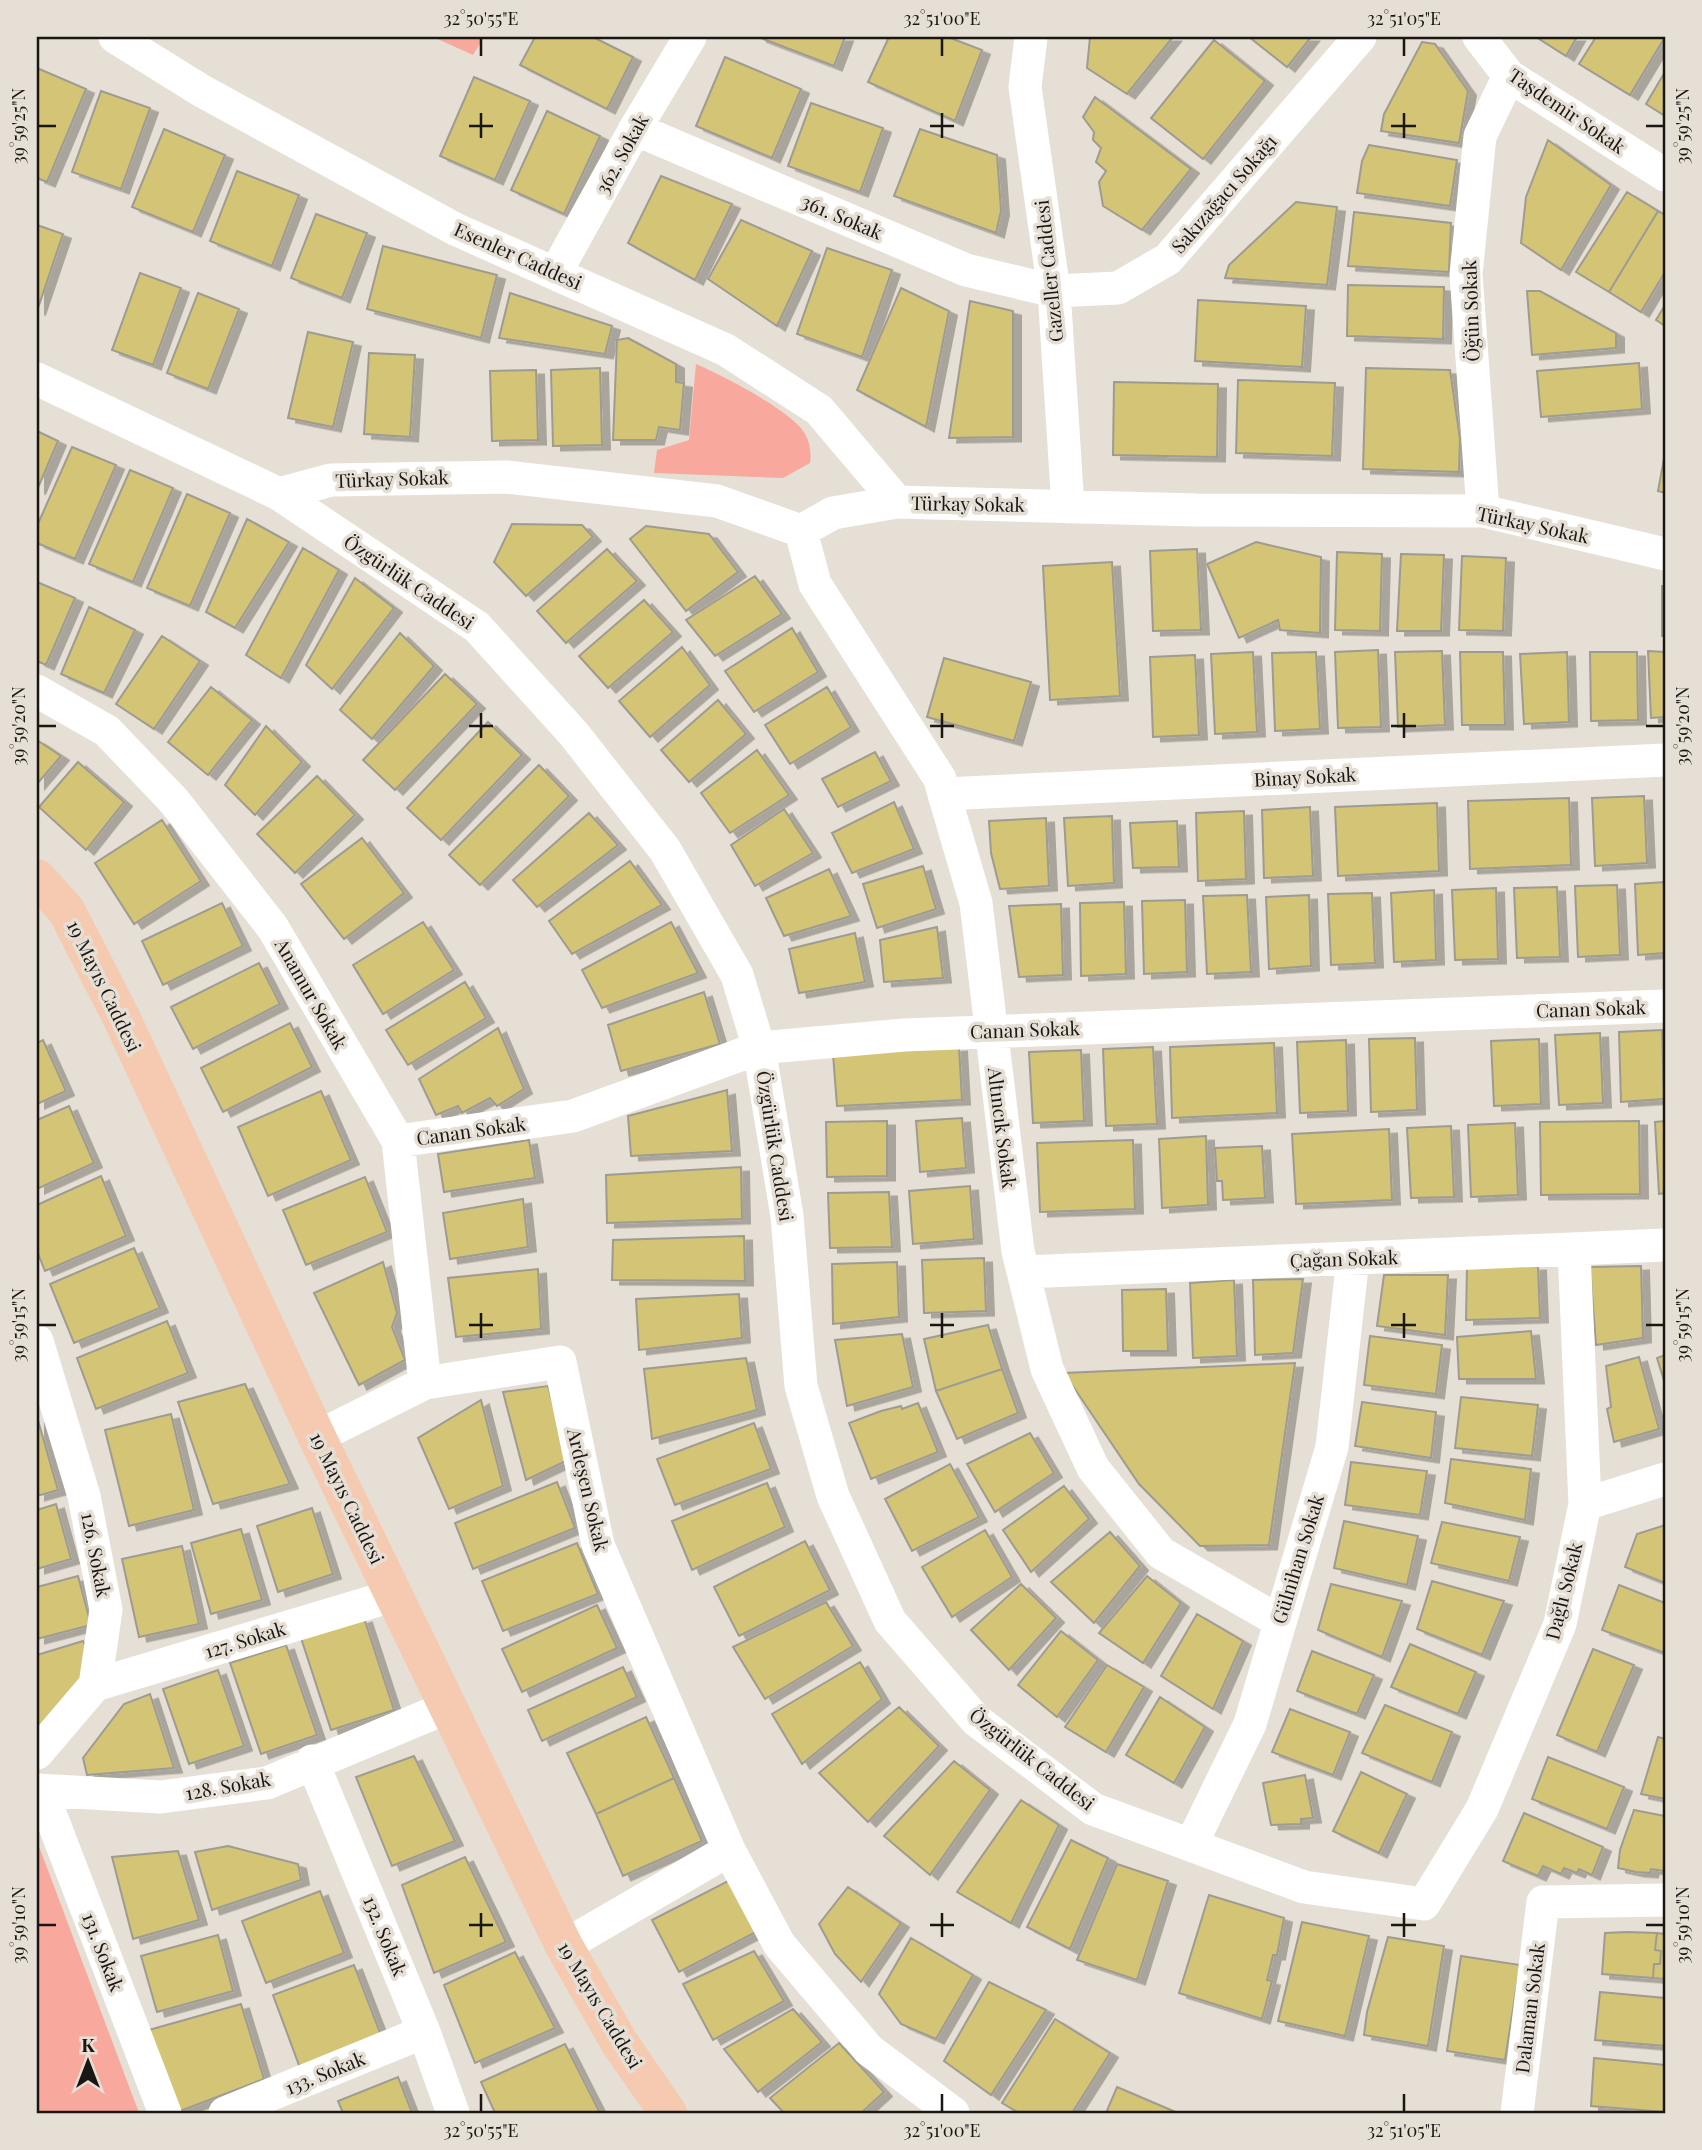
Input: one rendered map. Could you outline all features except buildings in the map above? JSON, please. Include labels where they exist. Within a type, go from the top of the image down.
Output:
[{"type":"main road","name":"19 Mayıs Caddesi","points":[[37,878],[65,910],[121,1017],[317,1437],[565,1946],[619,2042],[668,2113]]},
{"type":"street","name":"Esenler Caddesi","points":[[115,37],[202,91],[455,229],[726,350],[819,410],[897,502]]},
{"type":"street","name":"362. Sokak","points":[[556,272],[635,129],[690,37]]},
{"type":"street","name":"Gazeller Caddesi","points":[[1031,37],[1025,87],[1054,290],[1068,506]]},
{"type":"street","name":"Sakızağacı Sokağı","points":[[1054,290],[1118,288],[1168,260],[1360,37]]},
{"type":"street","name":"Taşdemir Sokak","points":[[1479,37],[1509,76],[1665,175]]},
{"type":"street","name":"Öğün Sokak","points":[[1483,511],[1466,274],[1480,136],[1509,76]]},
{"type":"street","name":"361. Sokak","points":[[635,129],[966,270],[1054,290]]},
{"type":"street","name":"Özgürlük Caddesi","points":[[37,379],[279,494],[477,626],[573,733],[666,850],[737,975],[760,1048],[787,1216],[801,1386],[833,1496],[890,1621],[976,1720],[1093,1809],[1304,1887],[1424,1904]]},
{"type":"street","name":"Türkay Sokak","points":[[279,494],[331,480],[506,477],[717,501],[801,531],[833,513],[897,502],[1483,511],[1665,554]]},
{"type":"street","name":"Altıncık Sokak","points":[[801,531],[815,584],[940,779],[976,903],[990,1032],[1024,1272],[1047,1368],[1093,1468],[1161,1553],[1279,1621]]},
{"type":"street","name":"Anamur Sokak","points":[[37,691],[107,731],[174,801],[274,928],[398,1141],[425,1383]]},
{"type":"street","name":"Binay Sokak","points":[[944,794],[1665,760]]},
{"type":"street","name":"Canan Sokak","points":[[398,1141],[573,1116],[760,1048],[904,1035],[1665,1006]]},
{"type":"street","name":"Çağan Sokak","points":[[1024,1272],[1665,1245]]},
{"type":"street","name":"Dağlı Sokak","points":[[1424,1904],[1482,1809],[1560,1624],[1585,1504],[1574,1249]]},
{"type":"street","name":"Gülnihan Sokak","points":[[1191,1845],[1250,1724],[1332,1447],[1353,1258]]},
{"type":"street","name":"126. Sokak","points":[[37,1340],[85,1496],[106,1610],[95,1685]]},
{"type":"street","name":"Ardeşen Sokak","points":[[317,1437],[425,1383],[560,1363],[598,1545],[729,1850],[779,1944],[869,2050],[953,2113]]},
{"type":"street","points":[[1585,1504],[1665,1479]]},
{"type":"street","name":"127. Sokak","points":[[95,1685],[395,1595]]},
{"type":"street","points":[[37,1754],[95,1685]]},
{"type":"street","name":"128. Sokak","points":[[39,1790],[161,1797],[267,1783],[312,1761],[448,1707]]},
{"type":"street","name":"132. Sokak","points":[[312,1761],[424,2032],[453,2113]]},
{"type":"street","name":"131. Sokak","points":[[39,1790],[165,2113]]},
{"type":"street","points":[[565,1946],[729,1850]]},
{"type":"street","name":"Dalaman Sokak","points":[[1517,2113],[1543,1902],[1665,1900]]},
{"type":"street","name":"133. Sokak","points":[[225,2113],[424,2032]]},
{"type":"shaded area","points":[[433,37],[484,37],[473,55]]},
{"type":"shaded area","points":[[696,364],[751,392],[791,418],[808,440],[810,463],[783,478],[654,473],[657,450],[689,440]]},
{"type":"shaded area","points":[[37,1841],[139,2113],[37,2113]]}]
